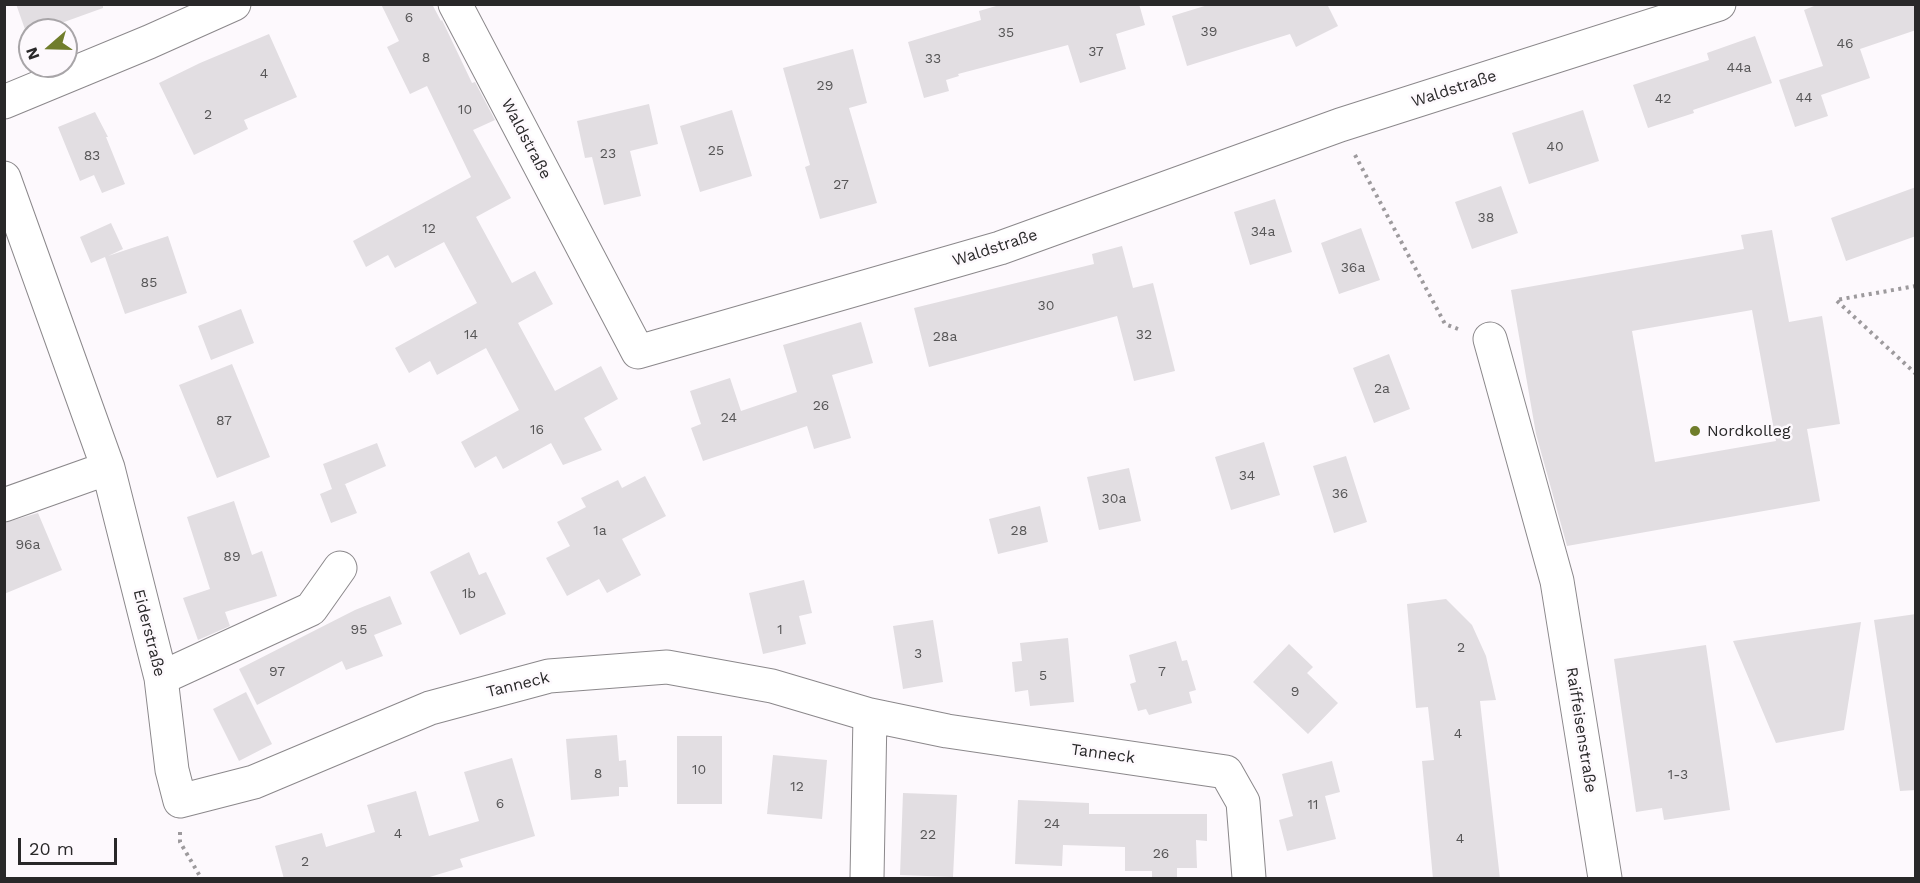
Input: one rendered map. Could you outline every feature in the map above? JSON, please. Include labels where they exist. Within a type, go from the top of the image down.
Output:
[{"type":"street","points":[[4,102],[234,4]]},
{"type":"street","name":"Waldstraße","points":[[455,4],[638,352],[1000,248],[1340,125],[1719,4]]},
{"type":"street","name":"Eiderstraße","points":[[4,178],[108,468],[161,678],[172,770],[180,801]]},
{"type":"street","name":"Raiffeisenstraße","points":[[1490,339],[1557,581],[1605,879]]},
{"type":"street","points":[[4,505],[108,468]]},
{"type":"street","points":[[161,678],[311,609],[340,568]]},
{"type":"street","name":"Tanneck","points":[[180,801],[254,782],[430,708],[549,676],[667,668],[772,686],[870,715],[947,731],[1226,772],[1243,802],[1250,879]]},
{"type":"street","points":[[867,879],[870,715]]},
{"type":"path","points":[[1340,125],[1445,324],[1490,339]]},
{"type":"path","points":[[1916,286],[1836,300],[1916,374]]},
{"type":"path","points":[[180,801],[180,842],[201,879]]},
{"type":"building","points":[[16,4],[103,4],[103,8],[75,18],[21,18]]},
{"type":"building","points":[[381,4],[432,4],[472,83],[475,82],[495,120],[473,130],[511,198],[476,217],[512,283],[535,271],[553,304],[518,323],[555,391],[601,366],[618,399],[584,418],[602,450],[563,465],[551,443],[503,469],[496,456],[475,468],[461,442],[519,410],[486,348],[437,375],[430,361],[409,373],[395,348],[477,303],[444,242],[395,268],[388,255],[366,267],[353,241],[471,177],[427,86],[410,94],[387,47],[399,41]]},
{"type":"building","points":[[1003,4],[1139,4],[1145,25],[1116,34],[1126,69],[1080,83],[1068,45],[958,74],[959,76],[946,80],[949,91],[924,98],[908,42],[981,20],[979,11]]},
{"type":"building","points":[[1211,4],[1327,4],[1338,26],[1296,47],[1290,34],[1187,66],[1172,16]]},
{"type":"building","points":[[1819,4],[1916,4],[1916,30],[1860,49],[1870,78],[1821,95],[1828,116],[1795,127],[1779,80],[1823,66],[1804,10]]},
{"type":"building","points":[[269,34],[297,97],[244,120],[248,129],[194,155],[159,83]]},
{"type":"building","points":[[1755,36],[1772,83],[1648,128],[1633,85],[1709,60],[1707,53]]},
{"type":"building","points":[[853,49],[867,103],[849,108],[877,203],[820,219],[805,167],[810,165],[783,68]]},
{"type":"building","points":[[649,104],[658,144],[630,151],[641,196],[604,205],[592,157],[585,158],[577,121]]},
{"type":"building","points":[[732,110],[752,176],[700,192],[680,126]]},
{"type":"building","points":[[1583,110],[1599,161],[1529,184],[1512,133]]},
{"type":"building","points":[[95,112],[108,137],[106,137],[125,184],[102,193],[94,175],[80,181],[58,127]]},
{"type":"building","points":[[1501,186],[1518,233],[1472,249],[1455,202]]},
{"type":"building","points":[[1916,187],[1916,236],[1846,261],[1831,218]]},
{"type":"building","points":[[1275,199],[1292,252],[1250,265],[1234,212]]},
{"type":"building","points":[[111,223],[123,249],[108,256],[168,236],[187,293],[125,314],[105,257],[91,263],[80,237]]},
{"type":"building","points":[[1361,228],[1380,280],[1339,294],[1321,243]]},
{"type":"building","points":[[1772,230],[1789,322],[1822,316],[1840,424],[1807,429],[1820,501],[1567,546],[1536,434],[1511,290],[1744,249],[1741,235]],"holes":[[[1752,310],[1776,441],[1655,462],[1632,331]]]},
{"type":"building","points":[[1122,246],[1133,288],[1153,283],[1175,371],[1134,381],[1117,316],[929,367],[914,308],[1094,264],[1092,254]]},
{"type":"building","points":[[241,309],[254,343],[211,360],[198,326]]},
{"type":"building","points":[[861,322],[873,363],[832,375],[851,438],[814,449],[807,426],[703,461],[691,428],[701,424],[690,391],[730,378],[741,411],[797,392],[783,345]]},
{"type":"building","points":[[1389,354],[1410,409],[1374,423],[1353,368]]},
{"type":"building","points":[[232,364],[270,457],[217,478],[179,385]]},
{"type":"building","points":[[1264,442],[1280,495],[1231,510],[1215,457]]},
{"type":"building","points":[[377,443],[386,466],[345,484],[357,513],[331,523],[320,494],[332,489],[323,464]]},
{"type":"building","points":[[1346,456],[1367,522],[1334,533],[1313,466]]},
{"type":"building","points":[[1129,468],[1141,521],[1099,530],[1087,477]]},
{"type":"building","points":[[645,476],[666,516],[622,539],[641,575],[607,593],[599,579],[567,596],[546,558],[570,546],[557,522],[586,507],[581,498],[618,480],[622,488]]},
{"type":"building","points":[[234,501],[252,555],[262,551],[277,596],[225,612],[230,626],[198,640],[183,598],[210,589],[187,517]]},
{"type":"building","points":[[1040,506],[1048,542],[998,554],[989,519]]},
{"type":"building","points":[[38,513],[62,570],[4,594],[4,523]]},
{"type":"building","points":[[469,552],[479,575],[486,572],[506,614],[460,635],[430,572]]},
{"type":"building","points":[[804,580],[812,613],[799,616],[806,644],[763,654],[749,593]]},
{"type":"building","points":[[390,596],[402,624],[374,635],[383,656],[346,670],[342,661],[257,705],[239,669],[355,610]]},
{"type":"building","points":[[1446,599],[1472,625],[1486,656],[1496,700],[1480,701],[1500,879],[1433,879],[1422,761],[1434,760],[1428,707],[1416,708],[1407,604]]},
{"type":"building","points":[[1916,614],[1916,790],[1900,791],[1874,620]]},
{"type":"building","points":[[933,620],[943,682],[903,689],[893,626]]},
{"type":"building","points":[[1861,622],[1844,730],[1776,743],[1733,641]]},
{"type":"building","points":[[1068,638],[1074,702],[1030,706],[1028,690],[1015,692],[1012,662],[1022,661],[1020,643]]},
{"type":"building","points":[[1176,641],[1182,661],[1187,660],[1196,690],[1189,692],[1192,703],[1149,715],[1146,709],[1138,711],[1130,684],[1136,682],[1129,655]]},
{"type":"building","points":[[1289,644],[1313,667],[1307,673],[1338,703],[1308,734],[1253,682]]},
{"type":"building","points":[[1706,645],[1730,810],[1664,820],[1662,808],[1636,812],[1614,659]]},
{"type":"building","points":[[246,692],[272,744],[239,761],[213,709]]},
{"type":"building","points":[[617,735],[619,761],[626,760],[628,787],[619,787],[619,796],[571,800],[566,739]]},
{"type":"building","points":[[677,736],[722,736],[722,804],[677,804]]},
{"type":"building","points":[[773,755],[827,760],[822,819],[767,814]]},
{"type":"building","points":[[512,758],[535,836],[460,859],[463,867],[423,879],[284,879],[275,846],[322,833],[326,847],[375,832],[367,805],[416,791],[429,836],[479,821],[464,772]]},
{"type":"building","points":[[1332,761],[1340,792],[1325,796],[1336,839],[1287,851],[1279,820],[1293,816],[1282,774]]},
{"type":"building","points":[[903,793],[957,795],[953,877],[900,875]]},
{"type":"building","points":[[1018,800],[1089,803],[1089,814],[1207,814],[1207,841],[1196,840],[1197,868],[1177,868],[1177,879],[1152,879],[1152,871],[1125,871],[1125,847],[1063,845],[1062,866],[1015,864]]},
{"type":"place","name":"Nordkolleg","points":[[1695,431]]}]
